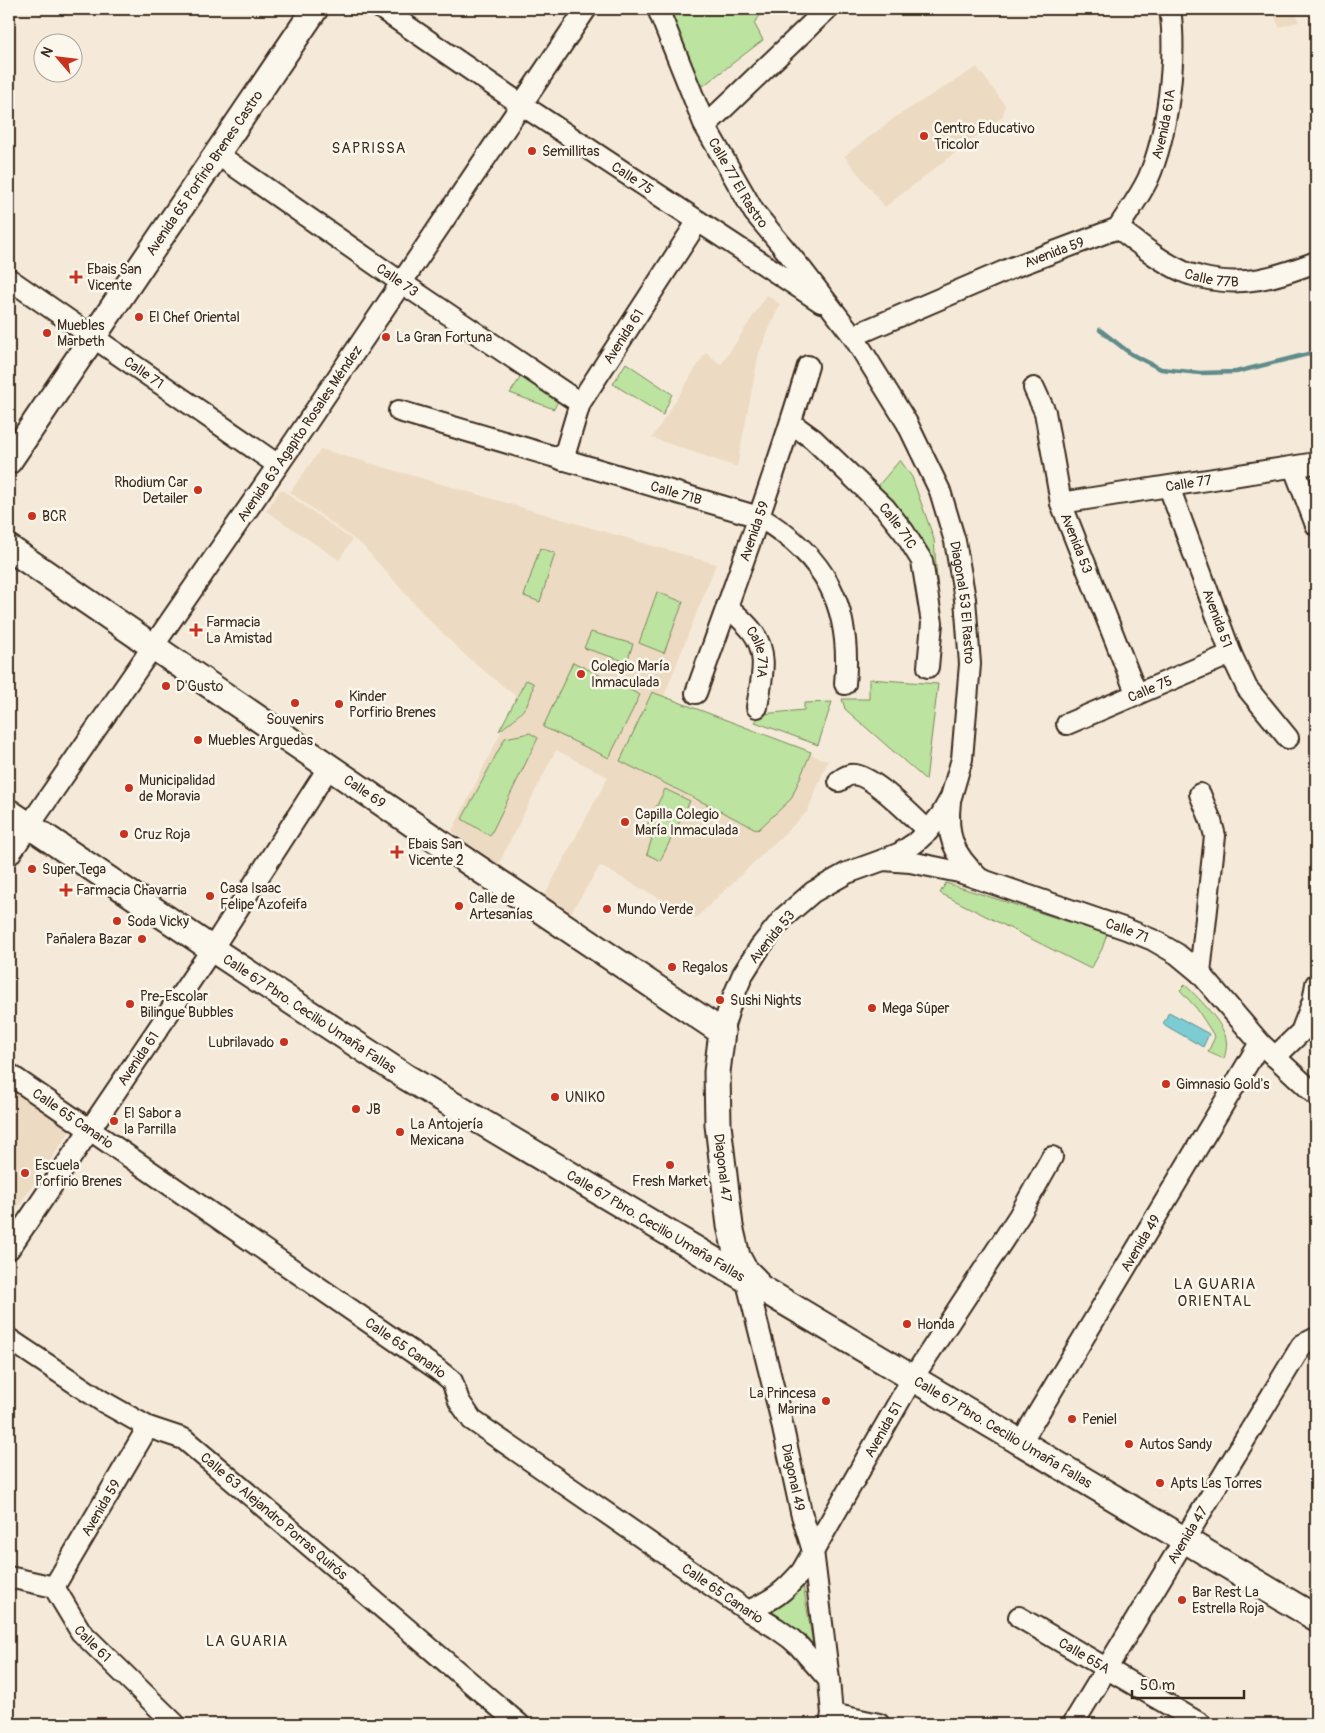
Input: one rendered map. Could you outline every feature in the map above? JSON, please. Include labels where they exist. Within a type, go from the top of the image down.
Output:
[{"type":"main road","name":"Avenida 65 Porfirio Brenes Castro","points":[[9,462],[315,9]]},
{"type":"main road","name":"Calle 69","points":[[9,548],[722,1032]]},
{"type":"main road","name":"Calle 67 Pbro. Cecilio Umaña Fallas","points":[[9,812],[406,1077],[1316,1618]]},
{"type":"main road","name":"Diagonal 47","points":[[722,1032],[717,1072],[718,1125],[730,1226],[737,1256],[744,1269],[756,1284]]},
{"type":"main road","points":[[696,1248],[713,1251],[723,1248],[729,1238],[730,1226]]},
{"type":"street","name":"Calle 75","points":[[382,9],[522,105],[835,311]]},
{"type":"street","name":"Avenida 63 Agapito Rosales Méndez","points":[[9,855],[278,465],[586,9]]},
{"type":"street","name":"Calle 77 El Rastro","points":[[658,9],[705,126],[754,212],[835,311],[853,336]]},
{"type":"street","points":[[705,126],[827,9]]},
{"type":"street","name":"Avenida 61A","points":[[1118,228],[1148,179],[1163,132],[1170,81],[1172,25],[1170,9]]},
{"type":"street","name":"Calle 73","points":[[217,154],[402,283],[580,403]]},
{"type":"street","name":"Avenida 61","points":[[563,460],[580,403],[698,221]]},
{"type":"street","name":"Calle 77B","points":[[1118,228],[1182,272],[1217,281],[1252,281],[1290,272],[1316,262]]},
{"type":"street","name":"Avenida 59","points":[[853,336],[1014,267],[1118,228]]},
{"type":"street","name":"Calle 71","points":[[9,279],[278,465]]},
{"type":"street","name":"Diagonal 53 El Rastro","points":[[853,336],[907,423],[940,491],[955,541],[965,599],[970,664],[962,759],[951,797],[941,815],[928,831],[900,853],[883,860]]},
{"type":"street","name":"Avenida 59","points":[[696,693],[759,517],[808,366]]},
{"type":"street","name":"Avenida 53","points":[[1034,388],[1045,412],[1061,503],[1137,695]]},
{"type":"street","name":"Calle 71B","points":[[398,411],[759,517],[781,530],[800,546],[817,565],[830,586],[840,609],[846,634],[845,684]]},
{"type":"street","name":"Calle 71C","points":[[791,423],[813,439],[885,508],[904,532],[922,561],[932,623],[928,667]]},
{"type":"street","name":"Calle 77","points":[[1061,503],[1169,488],[1316,464]]},
{"type":"street","points":[[1294,468],[1316,525]]},
{"type":"street","name":"Avenida 51","points":[[1169,488],[1246,688],[1288,738]]},
{"type":"street","name":"Calle 71A","points":[[727,606],[752,631],[762,647],[764,662],[757,707]]},
{"type":"street","name":"Calle 75","points":[[1067,724],[1232,654]]},
{"type":"street","name":"Avenida 61","points":[[9,1248],[212,949],[329,767]]},
{"type":"street","points":[[840,780],[850,774],[872,781],[928,831]]},
{"type":"street","points":[[1200,794],[1215,836],[1200,973]]},
{"type":"street","points":[[951,797],[948,821],[952,844],[964,864],[982,880]]},
{"type":"street","name":"Calle 71","points":[[883,860],[910,862],[959,872],[1153,940],[1177,954],[1200,973],[1260,1043],[1316,1095]]},
{"type":"street","name":"Avenida 53","points":[[722,1032],[731,1002],[743,974],[760,947],[784,917],[813,892],[847,873],[883,860]]},
{"type":"street","points":[[1275,1058],[1300,1032],[1313,1001],[1316,984]]},
{"type":"street","name":"Avenida 49","points":[[1021,1442],[1260,1043]]},
{"type":"street","name":"Calle 65 Canario","points":[[9,1074],[437,1369],[452,1381],[459,1401],[472,1420],[748,1611],[776,1628],[799,1646],[829,1680]]},
{"type":"street","name":"Avenida 51","points":[[748,1611],[774,1598],[790,1585],[802,1571],[912,1379],[1019,1216],[1052,1157]]},
{"type":"street","name":"Diagonal 49","points":[[756,1284],[779,1410],[801,1512],[812,1551],[829,1680]]},
{"type":"street","name":"Calle 63 Alejandro Porras Quirós","points":[[9,1339],[102,1401],[148,1427],[184,1439],[519,1724]]},
{"type":"street","name":"Avenida 47","points":[[1073,1724],[1309,1341]]},
{"type":"street","name":"Avenida 59","points":[[54,1587],[148,1427]]},
{"type":"street","points":[[9,1577],[54,1587]]},
{"type":"street","name":"Calle 61","points":[[54,1587],[81,1632],[175,1724]]},
{"type":"street","name":"Calle 65A","points":[[1019,1617],[1202,1724]]},
{"type":"street","points":[[829,1680],[831,1719],[879,1724]]},
{"type":"shaded area","points":[[1295,9],[1299,22],[1279,27],[1272,10]]},
{"type":"shaded area","name":"Centro Educativo Tricolor","points":[[977,67],[1005,105],[1003,116],[885,207],[844,156],[897,116]]},
{"type":"shaded area","points":[[767,295],[780,304],[759,353],[737,467],[652,438],[706,352],[721,365]]},
{"type":"shaded area","name":"Colegio María Inmaculada","points":[[321,449],[716,564],[664,696],[828,761],[807,812],[696,918],[600,866],[570,914],[543,898],[608,777],[556,750],[498,865],[452,831],[518,698],[466,656],[428,619],[363,546],[290,492]]},
{"type":"shaded area","points":[[281,489],[352,540],[339,560],[266,511]]},
{"type":"shaded area","name":"Escuela Porfirio Brenes","points":[[9,1085],[73,1127],[9,1220]]},
{"type":"green space","points":[[677,9],[766,9],[754,23],[763,40],[699,89],[670,17]]},
{"type":"green space","points":[[626,363],[672,394],[663,415],[613,384]]},
{"type":"green space","points":[[522,375],[559,399],[554,409],[510,393]]},
{"type":"green space","points":[[900,460],[912,477],[934,539],[938,593],[937,660],[928,561],[908,521],[878,486]]},
{"type":"green space","points":[[540,548],[555,553],[540,602],[524,596]]},
{"type":"green space","points":[[657,592],[683,602],[664,653],[639,643]]},
{"type":"green space","points":[[591,632],[633,644],[627,662],[584,648]]},
{"type":"green space","points":[[573,662],[640,695],[609,758],[543,727]]},
{"type":"green space","points":[[869,679],[938,684],[926,780],[845,709],[842,699],[869,699]]},
{"type":"green space","points":[[526,680],[533,683],[527,705],[499,731]]},
{"type":"green space","points":[[652,692],[811,752],[791,799],[758,830],[620,761]]},
{"type":"green space","points":[[832,702],[818,745],[755,722],[761,714],[804,710],[804,703]]},
{"type":"green space","points":[[530,733],[538,738],[490,836],[462,819],[505,738]]},
{"type":"green space","points":[[665,789],[690,801],[660,861],[647,854],[652,838],[643,834]]},
{"type":"green space","points":[[946,883],[1107,934],[1102,949],[1091,969],[940,893]]},
{"type":"green space","points":[[1185,985],[1208,1008],[1222,1029],[1226,1041],[1224,1059],[1208,1052],[1215,1037],[1197,1009],[1180,990]]},
{"type":"green space","points":[[803,1585],[814,1650],[780,1617],[770,1610],[789,1600]]},
{"type":"water","points":[[1169,1012],[1209,1034],[1203,1047],[1163,1024]]},
{"type":"waterway","points":[[1100,330],[1131,354],[1161,369],[1200,373],[1236,372],[1308,354],[1316,350]]},
{"type":"place","name":"Centro Educativo Tricolor","points":[[924,136]]},
{"type":"place","name":"Semillitas","points":[[532,151]]},
{"type":"place","name":"Ebais San Vicente","points":[[76,277]]},
{"type":"place","name":"El Chef Oriental","points":[[139,317]]},
{"type":"place","name":"Muebles Marbeth","points":[[47,333]]},
{"type":"place","name":"La Gran Fortuna","points":[[386,337]]},
{"type":"place","name":"Rhodium Car Detailer","points":[[198,490]]},
{"type":"place","name":"BCR","points":[[32,516]]},
{"type":"place","name":"Farmacia La Amistad","points":[[196,630]]},
{"type":"place","name":"Colegio María Inmaculada","points":[[581,674]]},
{"type":"place","name":"D'Gusto","points":[[166,686]]},
{"type":"place","name":"Souvenirs","points":[[295,703]]},
{"type":"place","name":"Kinder Porfirio Brenes","points":[[339,704]]},
{"type":"place","name":"Muebles Arguedas","points":[[198,740]]},
{"type":"place","name":"Municipalidad de Moravia","points":[[129,788]]},
{"type":"place","name":"Capilla Colegio María Inmaculada","points":[[625,822]]},
{"type":"place","name":"Cruz Roja","points":[[124,834]]},
{"type":"place","name":"Ebais San Vicente 2","points":[[397,852]]},
{"type":"place","name":"Super Tega","points":[[32,869]]},
{"type":"place","name":"Farmacia Chavarria","points":[[66,890]]},
{"type":"place","name":"Casa Isaac Felipe Azofeifa","points":[[210,896]]},
{"type":"place","name":"Calle de Artesanías","points":[[459,906]]},
{"type":"place","name":"Mundo Verde","points":[[607,909]]},
{"type":"place","name":"Soda Vicky","points":[[117,921]]},
{"type":"place","name":"Pañalera Bazar","points":[[142,939]]},
{"type":"place","name":"Regalos","points":[[672,967]]},
{"type":"place","name":"Sushi Nights","points":[[720,1000]]},
{"type":"place","name":"Pre-Escolar Bilingue Bubbles","points":[[130,1004]]},
{"type":"place","name":"Mega Súper","points":[[872,1008]]},
{"type":"place","name":"Lubrilavado","points":[[284,1042]]},
{"type":"place","name":"Gimnasio Gold's","points":[[1166,1084]]},
{"type":"place","name":"UNIKO","points":[[555,1097]]},
{"type":"place","name":"JB","points":[[356,1109]]},
{"type":"place","name":"El Sabor a la Parrilla","points":[[114,1121]]},
{"type":"place","name":"La Antojería Mexicana","points":[[400,1132]]},
{"type":"place","name":"Fresh Market","points":[[670,1165]]},
{"type":"place","name":"Escuela Porfirio Brenes","points":[[25,1173]]},
{"type":"place","name":"Honda","points":[[907,1324]]},
{"type":"place","name":"La Princesa Marina","points":[[826,1401]]},
{"type":"place","name":"Peniel","points":[[1072,1419]]},
{"type":"place","name":"Autos Sandy","points":[[1129,1444]]},
{"type":"place","name":"Apts Las Torres","points":[[1160,1483]]},
{"type":"place","name":"Bar Rest La Estrella Roja","points":[[1182,1600]]},
{"type":"district","name":"SAPRISSA","points":[[369,148]]},
{"type":"district","name":"LA GUARIA ORIENTAL","points":[[1215,1292]]},
{"type":"district","name":"LA GUARIA","points":[[247,1641]]}]
